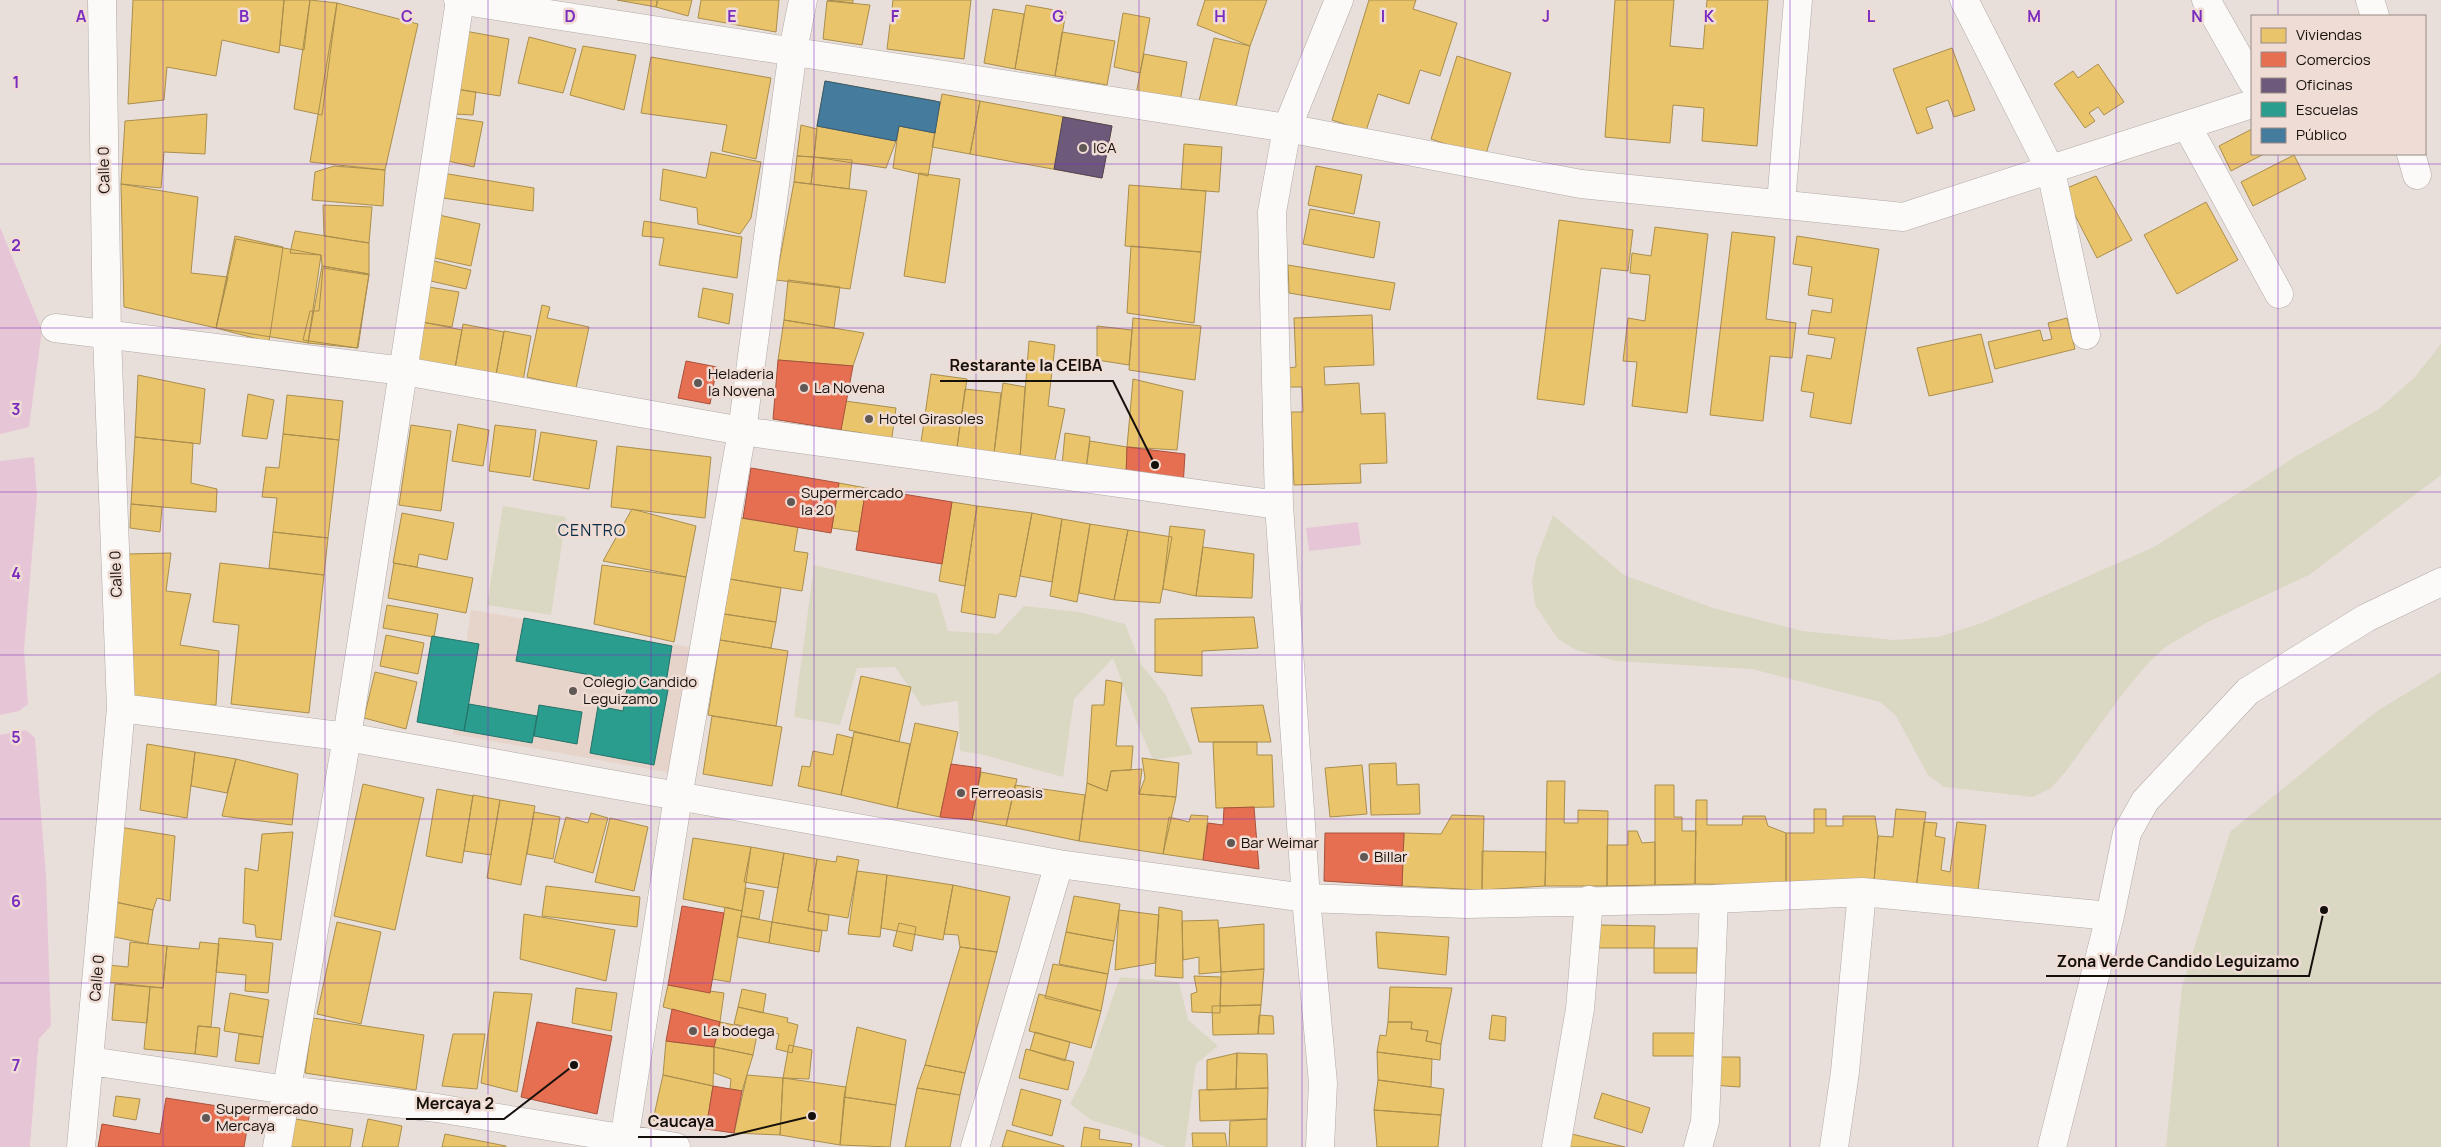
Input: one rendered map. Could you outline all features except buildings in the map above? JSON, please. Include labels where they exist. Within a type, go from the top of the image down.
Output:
[{"type":"street","name":"Calle 0","points":[[81,1147],[121,708],[107,336],[102,0]]},
{"type":"street","points":[[276,1147],[347,737],[460,0],[794,50],[1287,128],[1580,184],[1781,203],[1903,217],[2051,171],[2251,104]]},
{"type":"street","points":[[624,1143],[678,797],[742,431],[794,50],[803,0]]},
{"type":"street","points":[[1320,1147],[1323,1084],[1306,898],[1279,505],[1272,212],[1287,128],[1339,0]]},
{"type":"street","points":[[1781,203],[1798,0]]},
{"type":"street","points":[[1964,0],[2051,171],[2086,335]]},
{"type":"street","points":[[2206,0],[2251,79]]},
{"type":"street","points":[[2370,0],[2375,15]]},
{"type":"street","points":[[2187,126],[2279,294]]},
{"type":"street","points":[[55,328],[107,336],[404,371],[742,431],[1279,505]]},
{"type":"street","points":[[2052,1147],[2110,916],[2127,833],[2146,801],[2248,691],[2366,618],[2441,582]]},
{"type":"street","points":[[121,708],[347,737],[1059,864],[1306,898],[1466,904],[1714,899],[1862,892],[2110,916]]},
{"type":"street","points":[[975,1147],[1059,864]]},
{"type":"street","points":[[1834,1147],[1845,1072],[1862,892]]},
{"type":"street","points":[[1698,1147],[1705,1122],[1714,899]]},
{"type":"street","points":[[1556,1147],[1580,1009],[1590,900]]},
{"type":"street","points":[[90,1061],[287,1090],[436,1108],[624,1143],[676,1147]]},
{"type":"shaded area","points":[[0,227],[42,330],[29,427],[0,434]]},
{"type":"shaded area","points":[[2441,344],[2441,475],[2309,575],[2206,623],[2167,646],[2150,661],[2121,696],[2066,771],[2051,788],[2033,797],[1944,787],[1928,775],[1896,716],[1880,702],[1752,669],[1616,661],[1576,650],[1558,639],[1535,605],[1532,581],[1536,560],[1553,515],[1624,575],[1713,608],[1802,631],[1894,640],[1938,637],[1982,623],[2154,547],[2298,455],[2379,409],[2415,377]]},
{"type":"shaded area","points":[[34,457],[37,496],[24,650],[28,704],[19,711],[0,715],[0,461]]},
{"type":"shaded area","points":[[503,506],[566,517],[551,615],[487,605]]},
{"type":"shaded area","points":[[1358,522],[1361,545],[1309,551],[1306,528]]},
{"type":"shaded area","points":[[814,565],[937,594],[948,631],[998,634],[1024,606],[1079,612],[1125,624],[1141,664],[1165,694],[1193,754],[1153,760],[1113,658],[1074,699],[1063,777],[984,755],[960,751],[958,701],[922,706],[895,667],[857,668],[840,725],[794,717]]},
{"type":"shaded area","name":"Colegio Candido Leguizamo","points":[[471,610],[695,648],[672,773],[453,734]]},
{"type":"shaded area","points":[[2441,672],[2441,1147],[2166,1147],[2182,987],[2230,832],[2377,711]]},
{"type":"shaded area","points":[[26,730],[35,738],[46,876],[51,1026],[39,1039],[30,1147],[0,1147],[0,735]]},
{"type":"shaded area","points":[[1120,977],[1179,982],[1188,1020],[1218,1046],[1196,1064],[1185,1147],[1167,1147],[1125,1130],[1091,1120],[1070,1104],[1086,1073]]},
{"type":"pier","points":[[51,1026],[53,1028],[41,1040],[32,1147],[30,1147],[39,1039]]},
{"type":"place","name":"ICA","points":[[1083,148]]},
{"type":"place","name":"Heladeria la Novena","points":[[698,383]]},
{"type":"place","name":"La Novena","points":[[804,388]]},
{"type":"place","name":"Hotel Girasoles","points":[[869,419]]},
{"type":"place","name":"Restarante la CEIBA","points":[[1155,465]]},
{"type":"place","name":"Supermercado la 20","points":[[791,502]]},
{"type":"place","name":"Colegio Candido Leguizamo","points":[[573,691]]},
{"type":"place","name":"Ferreoasis","points":[[961,793]]},
{"type":"place","name":"Bar Weimar","points":[[1231,843]]},
{"type":"place","name":"Billar","points":[[1364,857]]},
{"type":"place","name":"Zona Verde Candido Leguizamo","points":[[2324,910]]},
{"type":"place","name":"La bodega","points":[[693,1031]]},
{"type":"place","name":"Mercaya 2","points":[[574,1065]]},
{"type":"place","name":"Caucaya","points":[[812,1116]]},
{"type":"place","name":"Supermercado Mercaya","points":[[206,1118]]},
{"type":"district","name":"CENTRO","points":[[592,530]]}]
